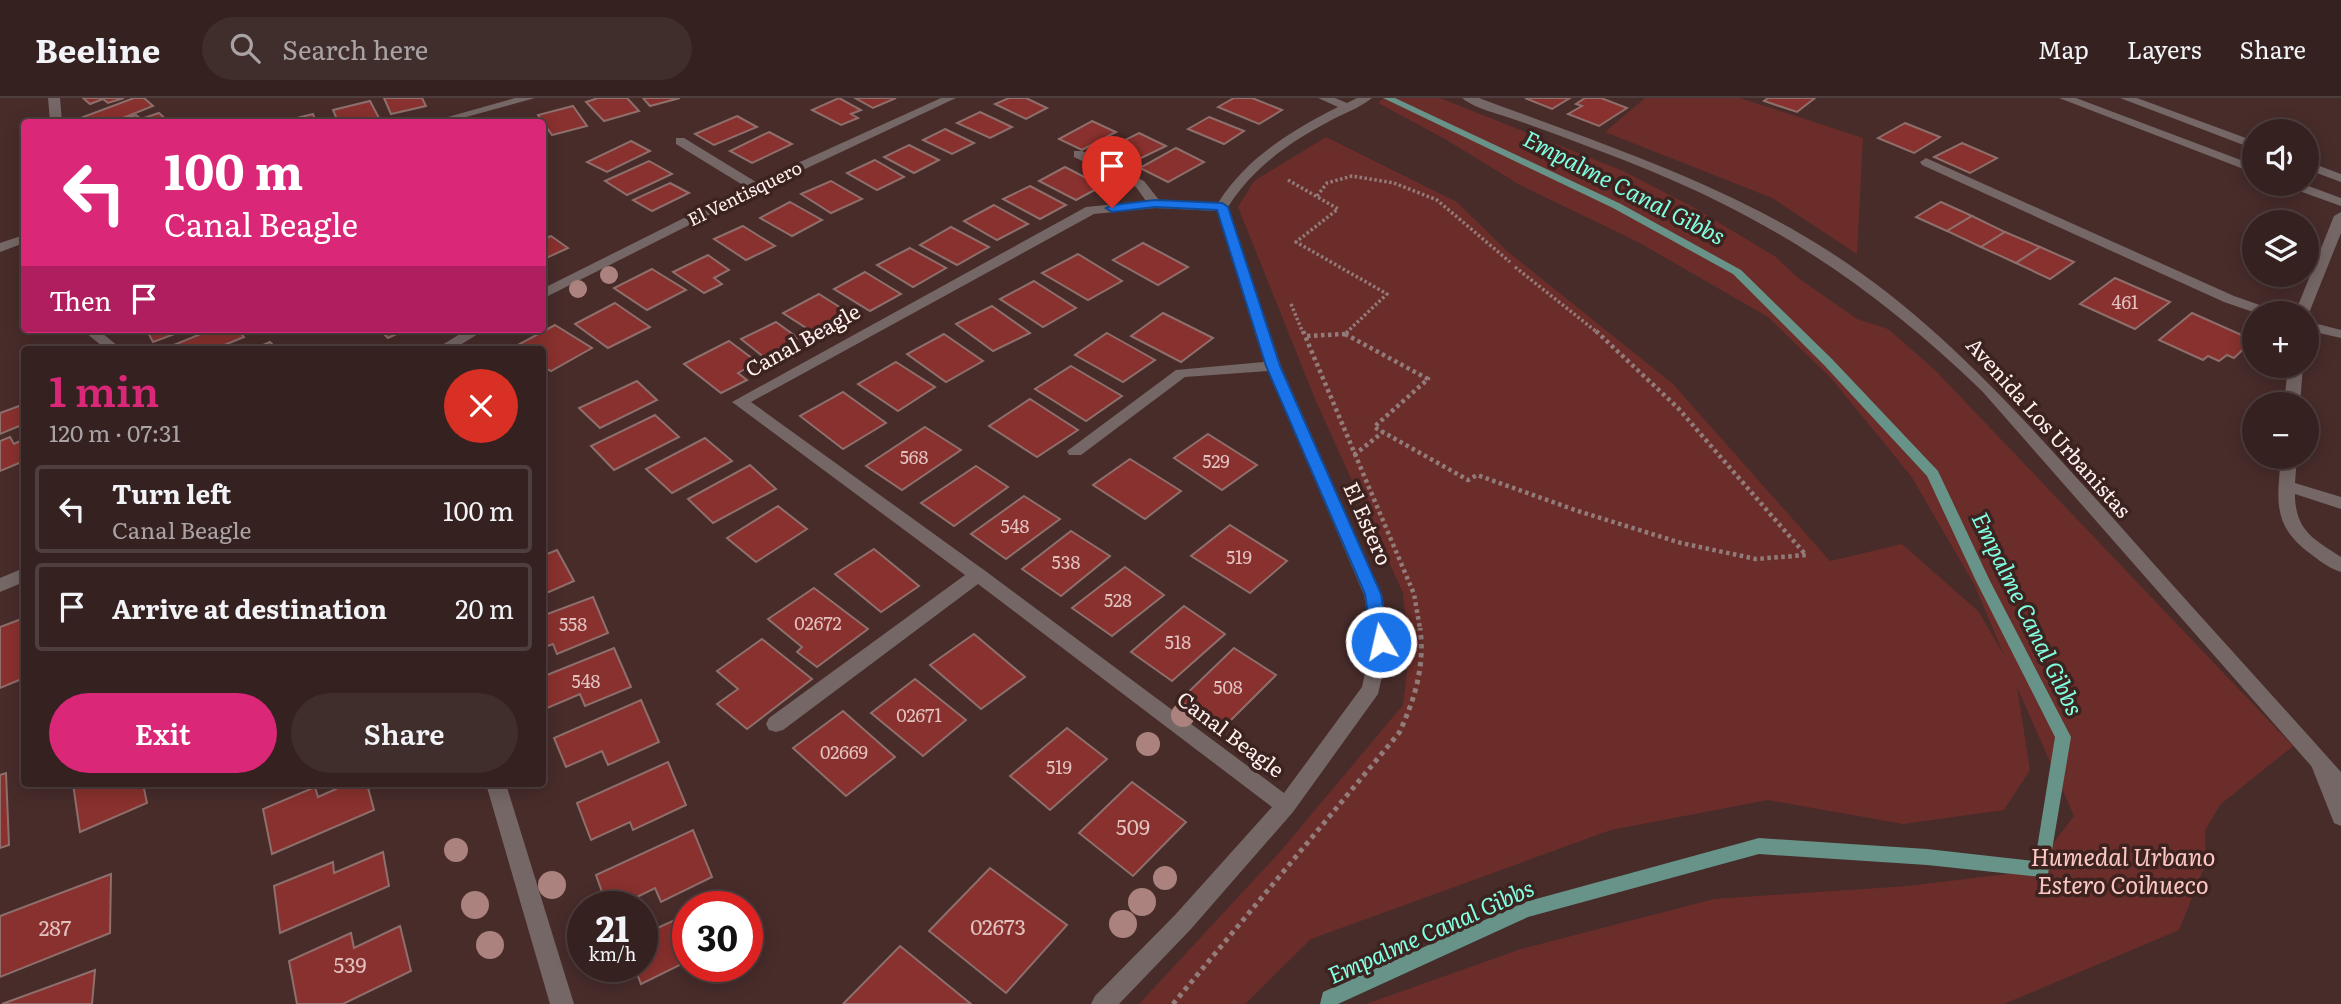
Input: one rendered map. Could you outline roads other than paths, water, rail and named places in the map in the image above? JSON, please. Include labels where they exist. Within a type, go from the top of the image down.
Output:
[{"type":"street","points":[[54,98],[56,119]]},
{"type":"street","points":[[448,119],[529,98]]},
{"type":"street","name":"El Ventisquero","points":[[546,293],[755,187],[950,98]]},
{"type":"street","points":[[1324,98],[1360,101]]},
{"type":"street","name":"Avenida Los Urbanistas","points":[[1468,98],[1634,160],[1722,198],[1808,244],[1901,309],[1946,346],[1987,388],[2341,786]]},
{"type":"street","points":[[2065,98],[2242,164]]},
{"type":"street","points":[[2126,98],[2242,141]]},
{"type":"street","points":[[1222,207],[1231,189],[1258,160],[1360,101]]},
{"type":"street","points":[[680,142],[755,187]]},
{"type":"street","points":[[1078,153],[1140,184],[1155,204]]},
{"type":"street","points":[[1926,162],[2242,304]]},
{"type":"street","points":[[2319,170],[2341,178]]},
{"type":"street","points":[[2319,194],[2341,202]]},
{"type":"street","name":"Canal Beagle","points":[[1222,207],[1155,204],[1091,210],[740,402],[978,575],[1286,806]]},
{"type":"street","name":"El Estero","points":[[1103,1004],[1183,922],[1286,806],[1371,689],[1381,642],[1373,594],[1273,366],[1222,207]]},
{"type":"street","points":[[2307,301],[2341,216]]},
{"type":"street","points":[[0,248],[21,240]]},
{"type":"street","points":[[2319,328],[2341,334]]},
{"type":"street","points":[[93,333],[111,346]]},
{"type":"street","points":[[448,346],[472,333]]},
{"type":"street","points":[[1075,451],[1181,373],[1273,366]]},
{"type":"street","points":[[2288,469],[2284,504],[2289,524],[2306,543],[2341,566]]},
{"type":"street","points":[[2287,486],[2341,503]]},
{"type":"street","points":[[776,724],[978,575]]},
{"type":"street","points":[[0,584],[21,576]]},
{"type":"street","points":[[2321,764],[2341,817]]},
{"type":"street","points":[[497,787],[562,1004]]},
{"type":"waterway","name":"Empalme Canal Gibbs","points":[[1329,1004],[1330,998],[1525,910],[1759,846],[1927,857],[2042,869],[2063,737],[1983,581],[1933,474],[1828,362],[1737,272],[1617,206],[1388,98]]},
{"type":"park label","name":"Humedal Urbano Estero Coihueco","points":[[2123,872]]}]
